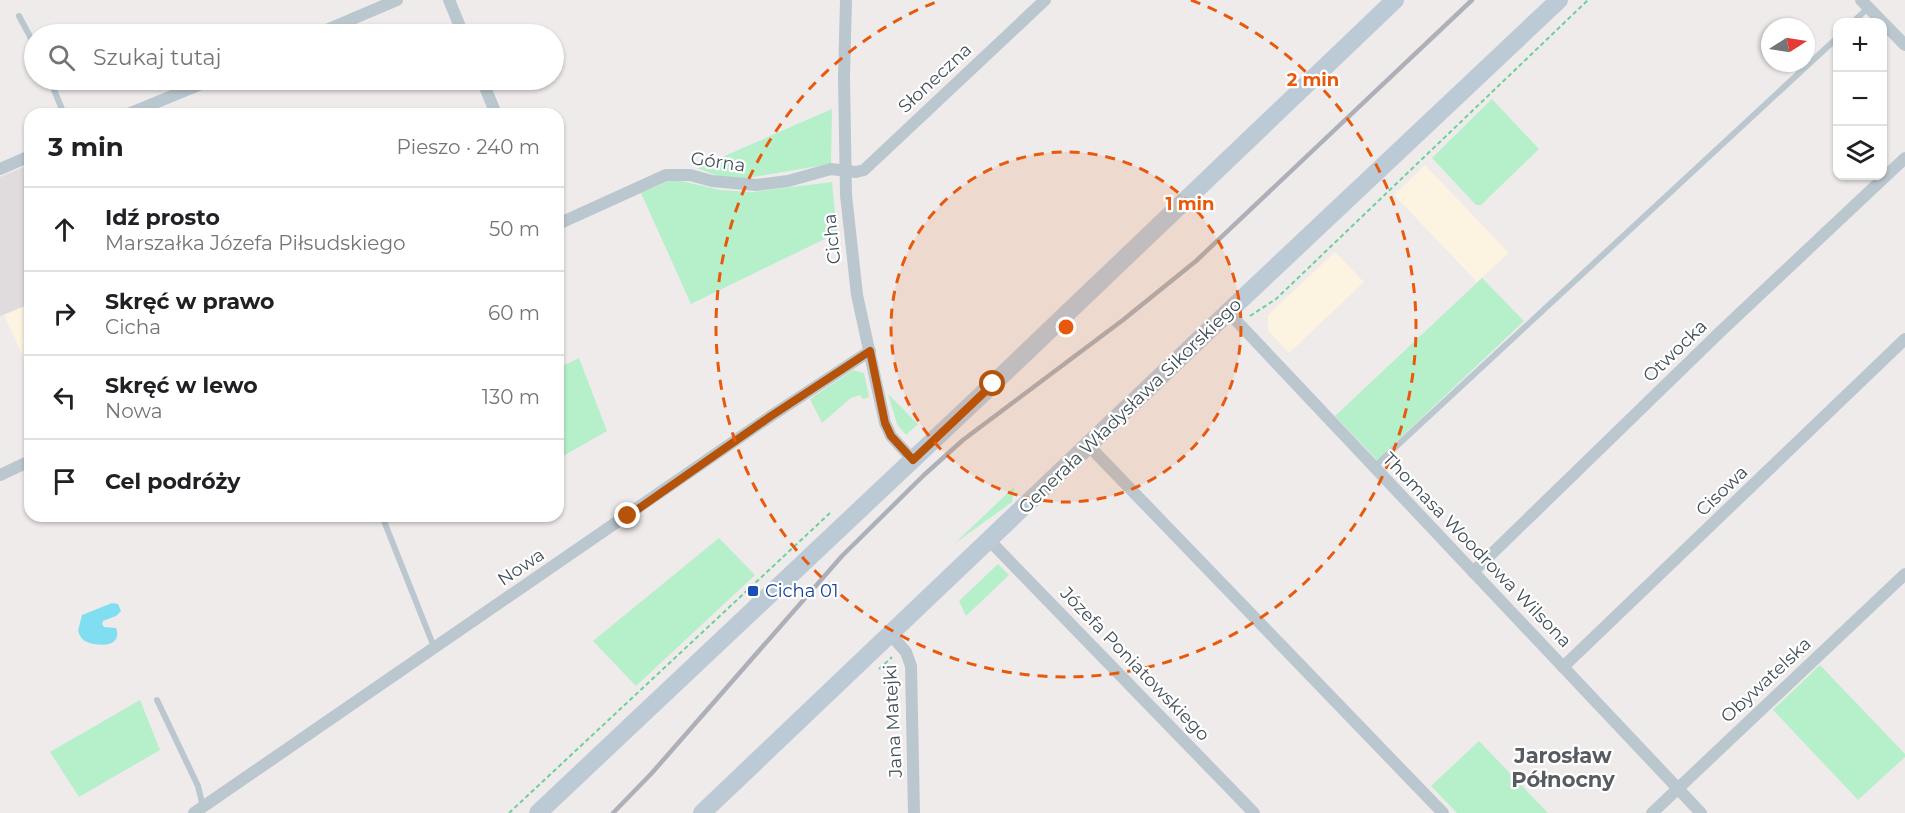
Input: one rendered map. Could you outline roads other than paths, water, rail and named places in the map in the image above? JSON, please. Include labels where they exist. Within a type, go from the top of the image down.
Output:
[{"type":"main road","points":[[538,813],[913,460],[1395,0]]},
{"type":"main road","name":"Generała Władysława Sikorskiego","points":[[702,813],[1559,0]]},
{"type":"street","points":[[341,24],[397,0]]},
{"type":"street","points":[[449,0],[459,24]]},
{"type":"street","name":"Cicha","points":[[846,0],[845,171],[853,268],[885,423],[891,436],[913,460]]},
{"type":"street","name":"Słoneczna","points":[[845,171],[864,170],[1045,0]]},
{"type":"street","points":[[1863,2],[1905,45]]},
{"type":"street","points":[[143,108],[187,90]]},
{"type":"street","points":[[486,90],[494,108]]},
{"type":"street","name":"Otwocka","points":[[1473,572],[1719,333],[1905,158]]},
{"type":"street","points":[[0,169],[24,159]]},
{"type":"street","name":"Górna","points":[[564,221],[666,175],[690,175],[712,181],[756,185],[788,181],[831,169],[845,171]]},
{"type":"street","name":"Thomasa Woodrowa Wilsona","points":[[1228,312],[1701,813]]},
{"type":"street","name":"Cisowa","points":[[1563,667],[1905,339]]},
{"type":"street","name":"Nowa","points":[[198,810],[771,416],[870,351]]},
{"type":"street","points":[[1089,446],[1443,813]]},
{"type":"street","points":[[0,474],[24,464]]},
{"type":"street","name":"Józefa Poniatowskiego","points":[[989,540],[1254,813]]},
{"type":"street","name":"Obywatelska","points":[[1652,813],[1905,574]]},
{"type":"street","name":"Jana Matejki","points":[[890,634],[906,652],[911,666],[915,813]]},
{"type":"lane","points":[[1855,18],[1863,2]]},
{"type":"lane","points":[[19,16],[24,25]]},
{"type":"lane","points":[[1374,468],[1833,42]]},
{"type":"lane","points":[[54,90],[62,108]]},
{"type":"lane","points":[[384,522],[434,647]]},
{"type":"lane","points":[[157,700],[198,786],[198,810]]},
{"type":"water","points":[[112,603],[118,604],[121,611],[116,616],[103,621],[102,624],[104,627],[116,628],[116,639],[103,645],[92,644],[84,640],[78,631],[82,615]]},
{"type":"railway","points":[[613,813],[651,774],[842,556],[924,475],[963,440],[1123,320],[1196,261],[1472,0]]},
{"type":"place","name":"Cicha 01","points":[[753,591]]},
{"type":"district","name":"Jarosław Północny","points":[[1563,767]]}]
